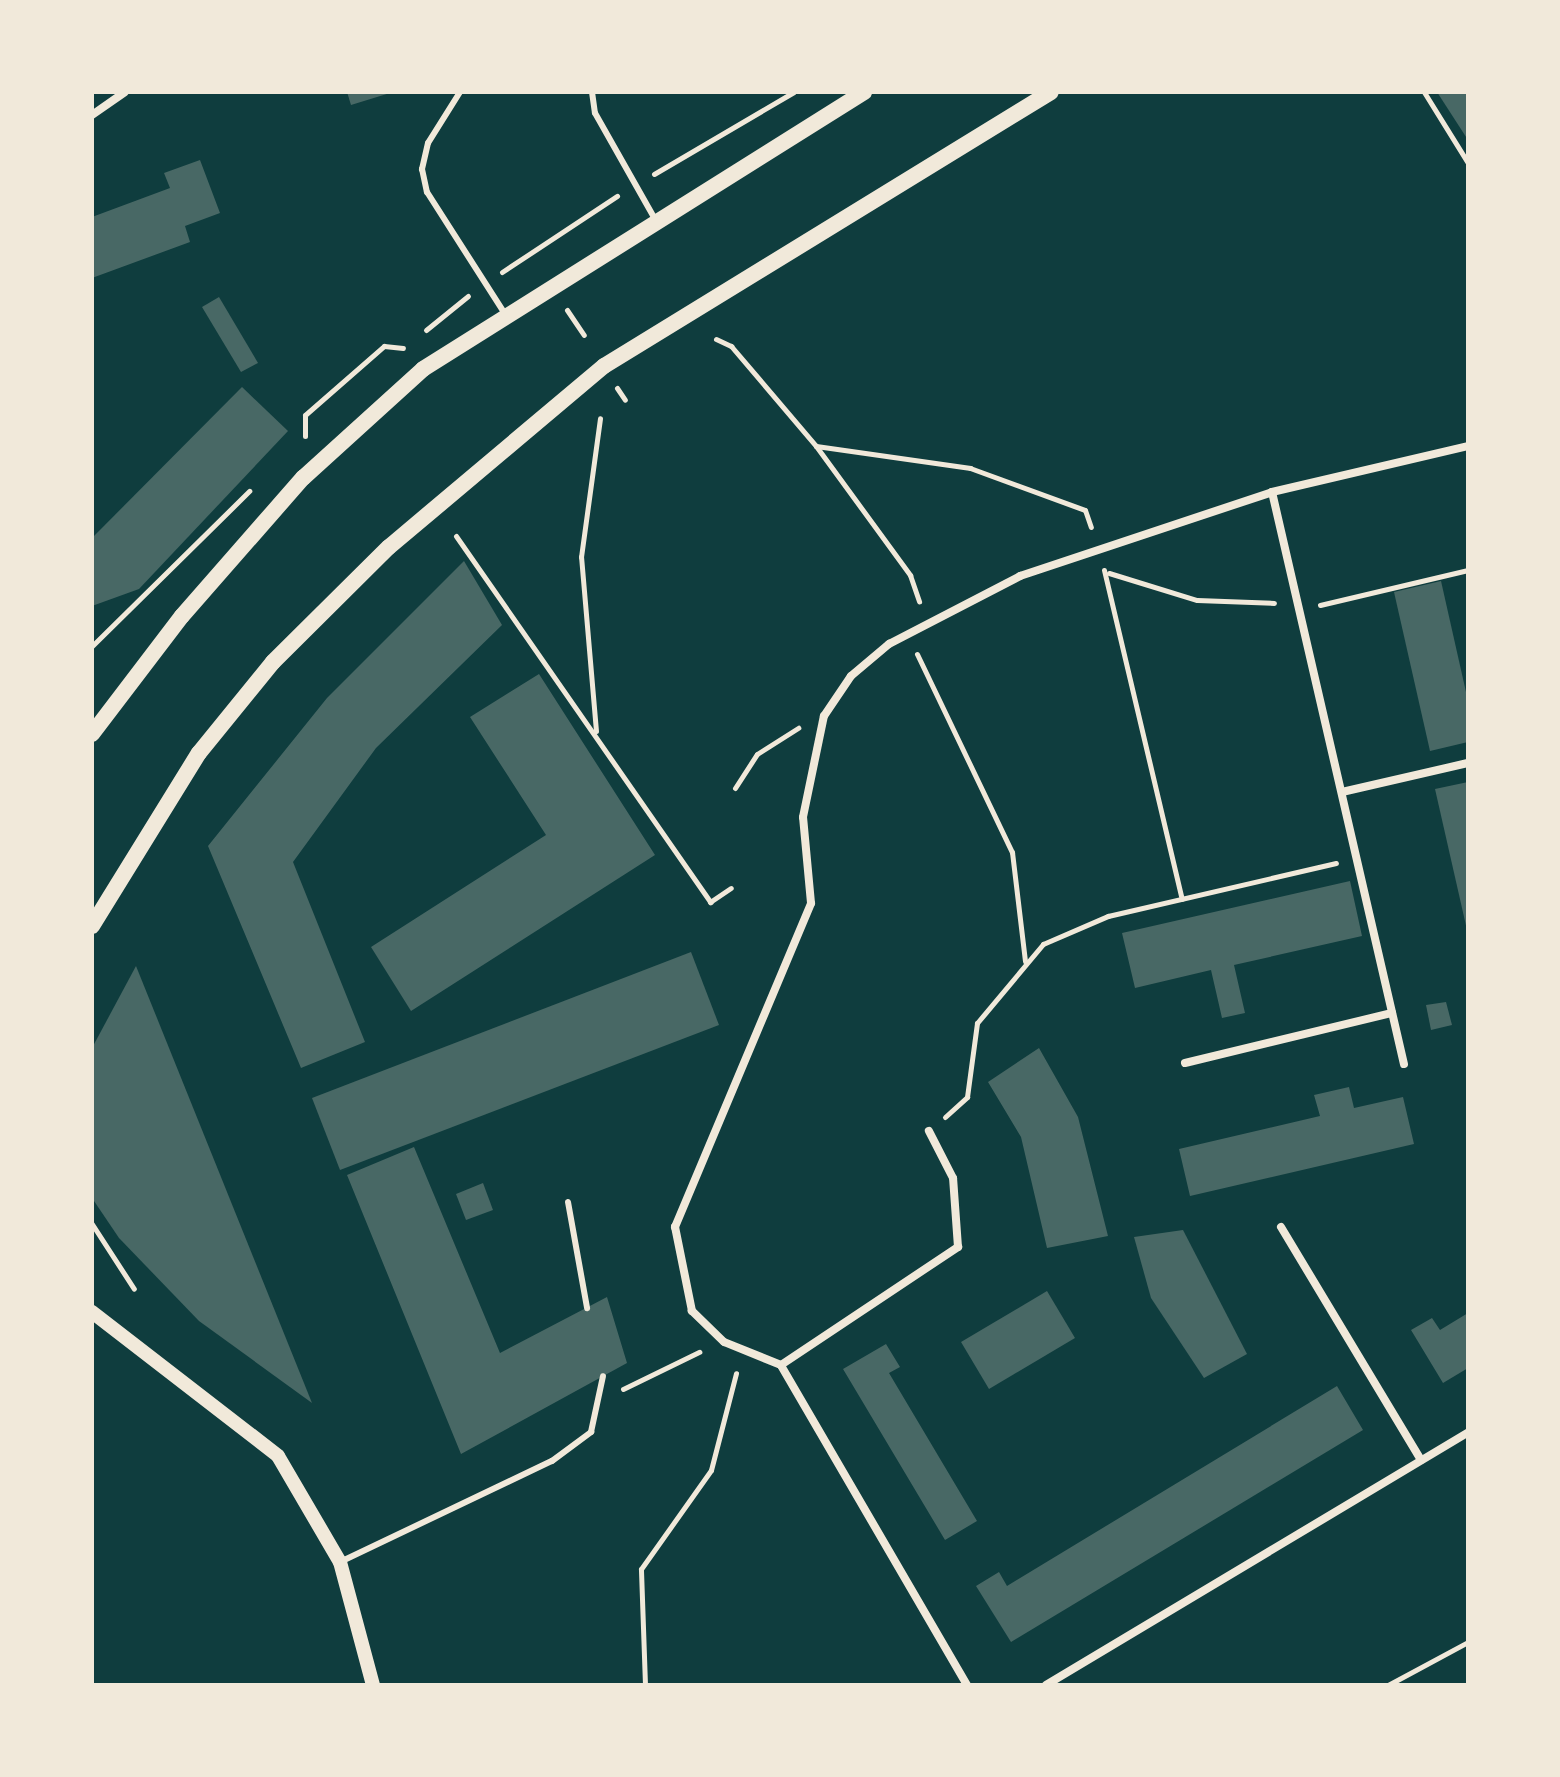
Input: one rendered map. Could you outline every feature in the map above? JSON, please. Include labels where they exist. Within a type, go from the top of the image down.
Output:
[{"type":"main road","points":[[92,734],[182,616],[303,478],[423,369],[655,219],[864,92]]},
{"type":"main road","points":[[92,926],[199,753],[273,662],[389,547],[604,366],[1051,92]]},
{"type":"street","points":[[92,115],[125,92]]},
{"type":"street","points":[[967,1685],[781,1365],[742,1349],[715,1333],[692,1311],[675,1227],[811,903],[803,817],[824,716],[851,676],[905,634],[927,620],[1020,576],[1272,492],[1468,446]]},
{"type":"street","points":[[1272,492],[1404,1064]]},
{"type":"street","points":[[1342,792],[1468,763]]},
{"type":"street","points":[[1185,1063],[1392,1013]]},
{"type":"street","points":[[781,1365],[958,1247],[953,1178],[929,1131]]},
{"type":"street","points":[[1281,1227],[1421,1460]]},
{"type":"street","points":[[92,1312],[278,1456],[340,1562],[373,1685]]},
{"type":"street","points":[[1046,1685],[1468,1432]]},
{"type":"lane","points":[[460,92],[428,143],[422,169],[427,192],[505,314]]},
{"type":"lane","points":[[592,92],[595,113],[655,219]]},
{"type":"lane","points":[[568,1202],[587,1308]]},
{"type":"lane","points":[[340,1562],[552,1461],[591,1432],[603,1376]]},
{"type":"path","points":[[1424,92],[1468,163]]},
{"type":"path","points":[[529,252],[533,259]]},
{"type":"path","points":[[565,307],[584,335]]},
{"type":"path","points":[[716,339],[731,346],[816,446],[910,575],[927,620]]},
{"type":"path","points":[[597,735],[581,557],[600,418]]},
{"type":"path","points":[[816,446],[970,468],[1085,510],[1099,549],[1182,899]]},
{"type":"path","points":[[456,536],[669,833],[710,902],[731,888]]},
{"type":"path","points":[[1299,610],[1468,570]]},
{"type":"path","points":[[1104,571],[1197,600],[1297,598]]},
{"type":"path","points":[[905,634],[1012,852],[1025,962]]},
{"type":"path","points":[[735,788],[740,773],[778,737],[824,716]]},
{"type":"path","points":[[929,1131],[967,1097],[977,1023],[1025,962],[1073,927],[1357,858]]},
{"type":"path","points":[[92,1224],[134,1289]]},
{"type":"path","points":[[598,1400],[694,1359],[715,1333]]},
{"type":"path","points":[[645,1685],[641,1569],[711,1470],[742,1349]]},
{"type":"path","points":[[1388,1685],[1468,1642]]},
{"type":"building","points":[[347,92],[390,92],[390,93],[351,105]]},
{"type":"building","points":[[1437,92],[1468,92],[1468,140]]},
{"type":"building","points":[[200,160],[220,213],[185,226],[190,242],[92,278],[92,217],[170,188],[164,173]]},
{"type":"building","points":[[219,297],[258,363],[241,372],[202,307]]},
{"type":"building","points":[[242,387],[288,431],[139,589],[92,606],[92,538]]},
{"type":"building","points":[[464,561],[502,625],[376,748],[293,862],[365,1042],[301,1068],[208,846],[327,698]]},
{"type":"building","points":[[1441,581],[1468,701],[1468,742],[1430,751],[1394,592]]},
{"type":"building","points":[[539,674],[655,855],[411,1011],[371,947],[546,835],[470,717]]},
{"type":"building","points":[[1468,782],[1468,930],[1467,930],[1435,789]]},
{"type":"building","points":[[1350,881],[1362,936],[1234,965],[1245,1013],[1222,1018],[1211,970],[1135,988],[1122,933]]},
{"type":"building","points":[[691,952],[719,1025],[340,1170],[312,1098]]},
{"type":"building","points":[[136,966],[312,1403],[199,1321],[119,1238],[92,1198],[92,1048]]},
{"type":"building","points":[[1446,1002],[1452,1025],[1431,1030],[1426,1005]]},
{"type":"building","points":[[1039,1048],[1078,1117],[1108,1236],[1047,1248],[1021,1137],[988,1082]]},
{"type":"building","points":[[1349,1087],[1354,1108],[1403,1097],[1414,1144],[1190,1196],[1179,1149],[1320,1116],[1314,1095]]},
{"type":"building","points":[[414,1147],[500,1353],[607,1297],[627,1363],[461,1454],[347,1175]]},
{"type":"building","points":[[483,1183],[493,1210],[466,1220],[456,1194]]},
{"type":"building","points":[[1183,1230],[1247,1354],[1204,1378],[1151,1298],[1134,1237]]},
{"type":"building","points":[[1047,1291],[1075,1338],[989,1389],[961,1342]]},
{"type":"building","points":[[1468,1313],[1468,1368],[1443,1383],[1411,1330],[1432,1318],[1440,1330]]},
{"type":"building","points":[[886,1344],[900,1367],[889,1373],[977,1521],[945,1540],[843,1369]]},
{"type":"building","points":[[1337,1386],[1363,1430],[1011,1642],[976,1586],[999,1572],[1007,1586]]}]
